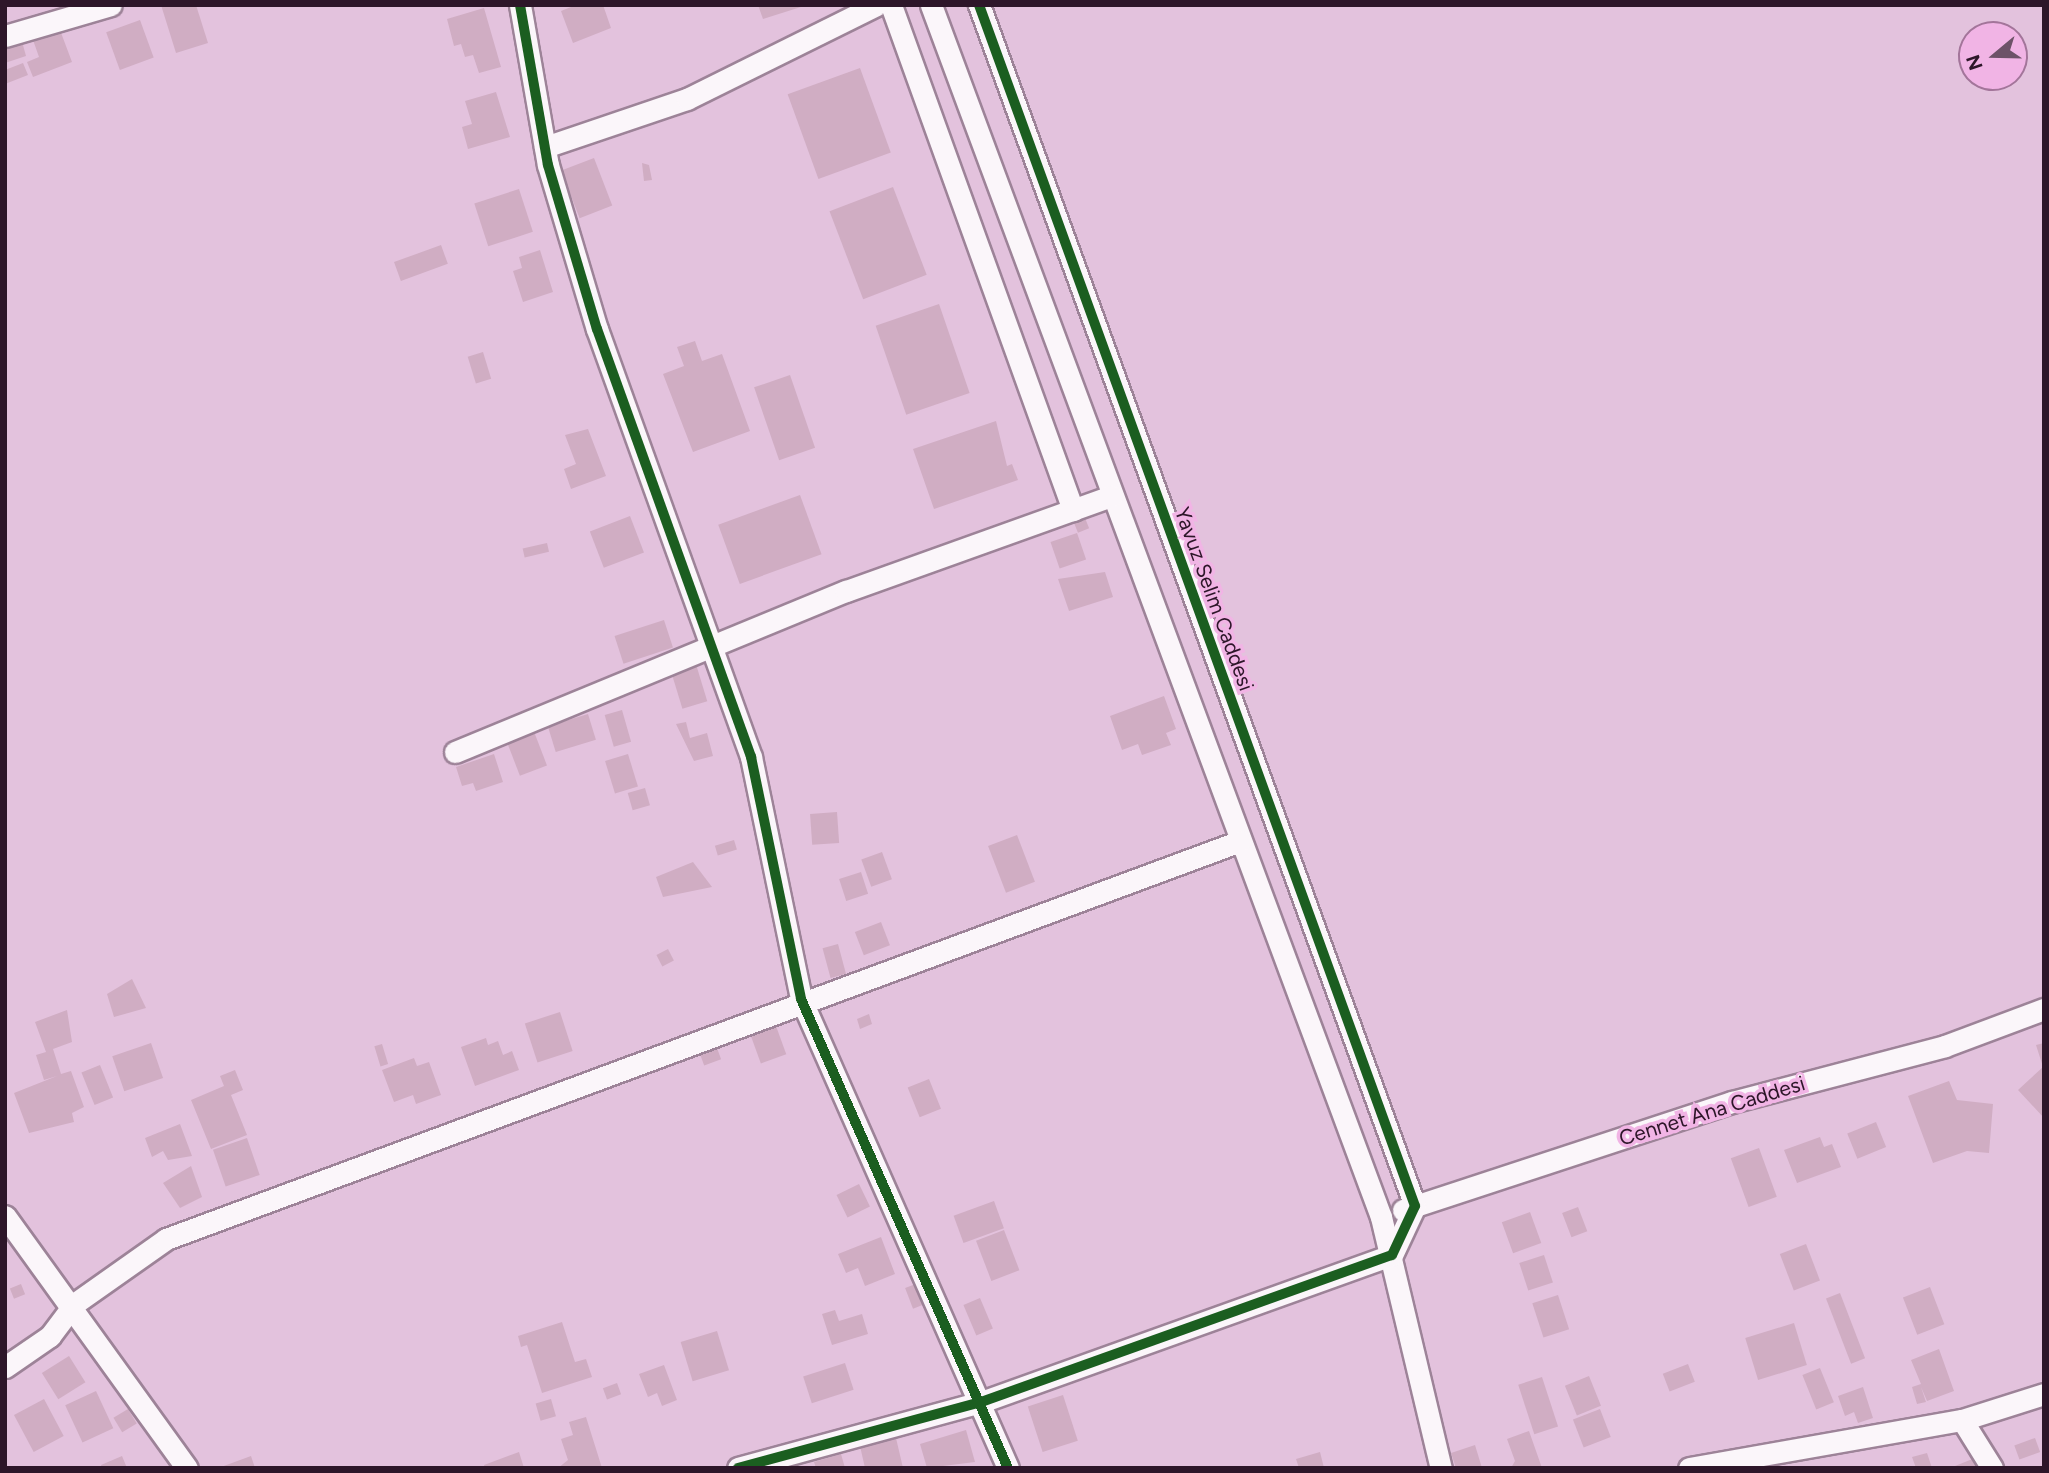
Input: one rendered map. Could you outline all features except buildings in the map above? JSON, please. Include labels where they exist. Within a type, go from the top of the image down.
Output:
[{"type":"street","points":[[5,36],[111,5]]},
{"type":"street","points":[[520,5],[545,146],[597,329],[751,757],[801,999],[1008,1468]]},
{"type":"street","points":[[545,146],[687,99],[876,5]]},
{"type":"street","points":[[891,5],[1073,510]]},
{"type":"street","points":[[931,5],[1381,1217],[1441,1468]]},
{"type":"street","name":"Yavuz Selim Caddesi","points":[[979,5],[1415,1206]]},
{"type":"street","points":[[454,751],[846,591],[1112,496]]},
{"type":"street","points":[[5,1367],[50,1336],[74,1304],[178,1234],[801,999],[1240,841]]},
{"type":"street","name":"Cennet Ana Caddesi","points":[[1381,1217],[1732,1102],[1944,1046],[2044,1009]]},
{"type":"street","points":[[738,1468],[981,1402],[1392,1255],[1415,1206]]},
{"type":"street","points":[[5,1216],[74,1304],[187,1468]]},
{"type":"street","points":[[1689,1468],[1962,1420],[2044,1394]]},
{"type":"street","points":[[1962,1420],[1992,1468]]},
{"type":"cycle path","points":[[520,5],[548,165],[597,329],[751,757],[801,999],[1008,1468]]},
{"type":"cycle path","points":[[738,1468],[981,1402],[1392,1255],[1415,1206],[979,5]]}]
